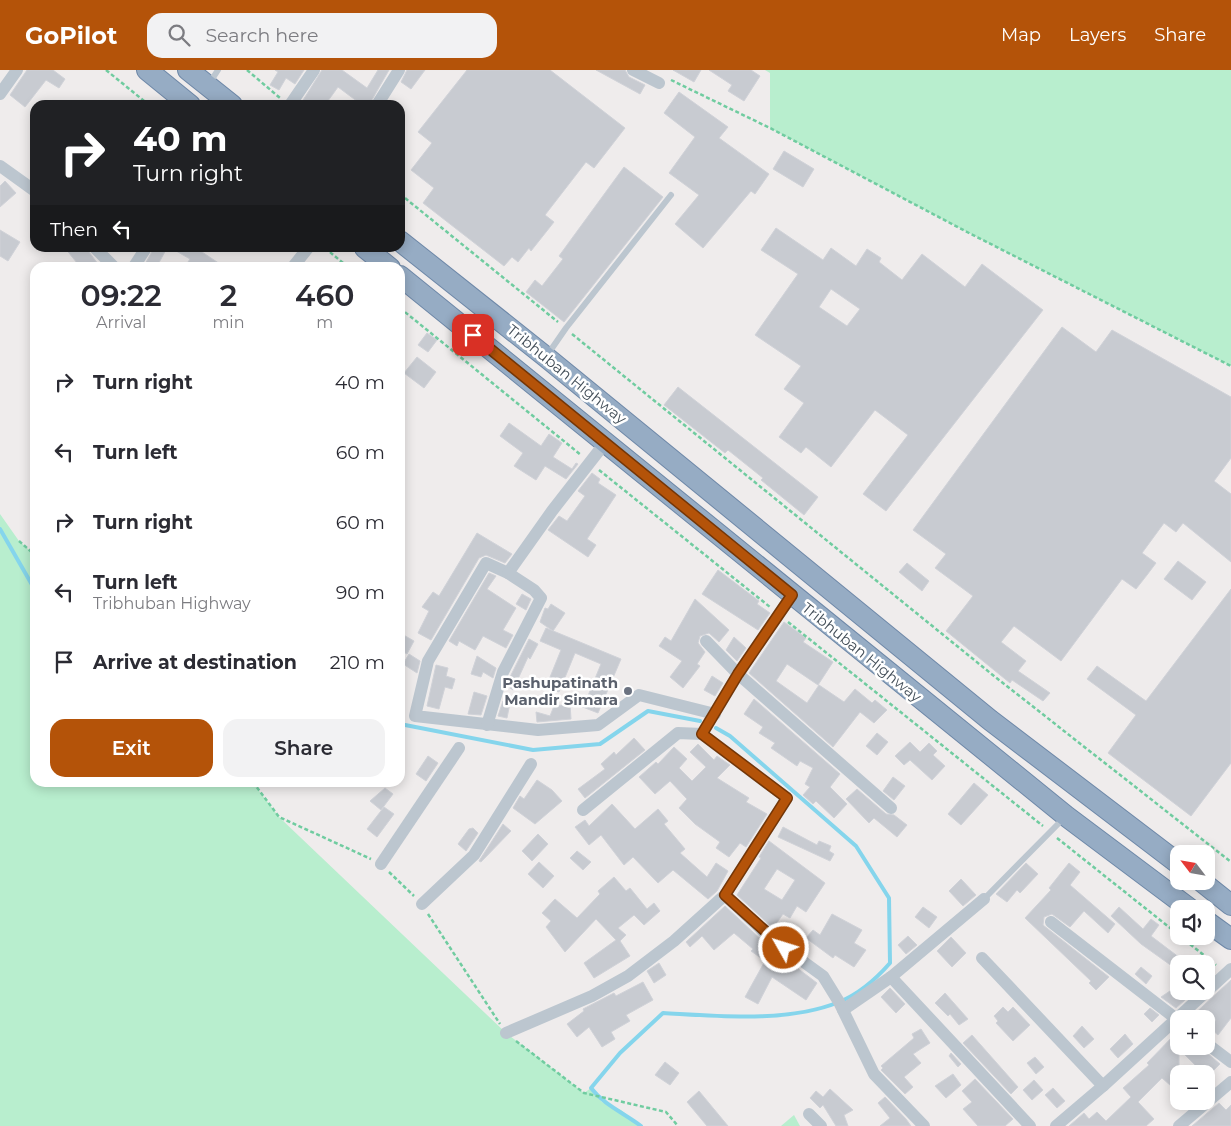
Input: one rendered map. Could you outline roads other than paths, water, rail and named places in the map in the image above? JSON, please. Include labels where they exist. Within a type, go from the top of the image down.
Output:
[{"type":"highway","points":[[147,70],[184,100]]},
{"type":"highway","points":[[188,70],[213,78],[228,100]]},
{"type":"highway","name":"Tribhuban Highway","points":[[405,245],[546,357],[983,714],[1170,857]]},
{"type":"highway","points":[[370,252],[382,262]]},
{"type":"highway","name":"Tribhuban Highway","points":[[405,280],[1066,816],[1178,900]]},
{"type":"highway","points":[[1213,890],[1231,904]]},
{"type":"highway","points":[[1215,928],[1231,940]]},
{"type":"street","points":[[0,94],[17,70]]},
{"type":"street","points":[[288,100],[314,70]]},
{"type":"street","points":[[380,100],[398,70]]},
{"type":"street","points":[[633,70],[659,83]]},
{"type":"street","points":[[0,166],[30,187]]},
{"type":"street","points":[[99,252],[109,262]]},
{"type":"street","points":[[297,262],[305,252]]},
{"type":"street","points":[[508,573],[552,511],[605,443]]},
{"type":"street","points":[[487,725],[503,672],[540,598],[534,590],[508,573],[486,563],[428,661],[415,716],[487,725],[538,730],[598,725],[639,695],[715,714]]},
{"type":"street","points":[[702,734],[738,674],[792,595]]},
{"type":"street","points":[[706,641],[738,674],[891,808]]},
{"type":"street","points":[[506,1033],[592,996],[628,976],[674,941],[725,895],[787,798],[702,734],[678,733],[583,810]]},
{"type":"street","points":[[381,864],[459,748]]},
{"type":"street","points":[[422,904],[474,855],[531,764]]},
{"type":"street","points":[[725,895],[772,939],[822,976],[843,1010],[874,1074],[924,1126]]},
{"type":"street","points":[[843,1010],[891,977],[984,899]]},
{"type":"street","points":[[1051,922],[1170,1014]]},
{"type":"street","points":[[982,958],[1103,1086]]},
{"type":"street","points":[[1188,1010],[1229,971]]},
{"type":"street","points":[[891,977],[1030,1126]]},
{"type":"street","points":[[1056,1126],[1170,1027]]},
{"type":"street","points":[[1215,1050],[1231,1062]]},
{"type":"street","points":[[1179,1126],[1231,1082]]},
{"type":"street","points":[[809,1114],[821,1126]]},
{"type":"lane","points":[[546,357],[566,328],[670,195]]},
{"type":"lane","points":[[984,899],[1066,816]]},
{"type":"waterway","points":[[0,529],[30,581]]},
{"type":"waterway","points":[[405,725],[533,750],[600,744],[648,711],[700,721]]},
{"type":"waterway","points":[[641,1126],[608,1104],[591,1088],[620,1053],[663,1013],[775,1016],[819,1009],[853,995],[873,980],[890,963],[889,898],[856,846],[730,736],[716,728]]},
{"type":"place","name":"Pashupatinath Mandir Simara","points":[[628,691]]}]
